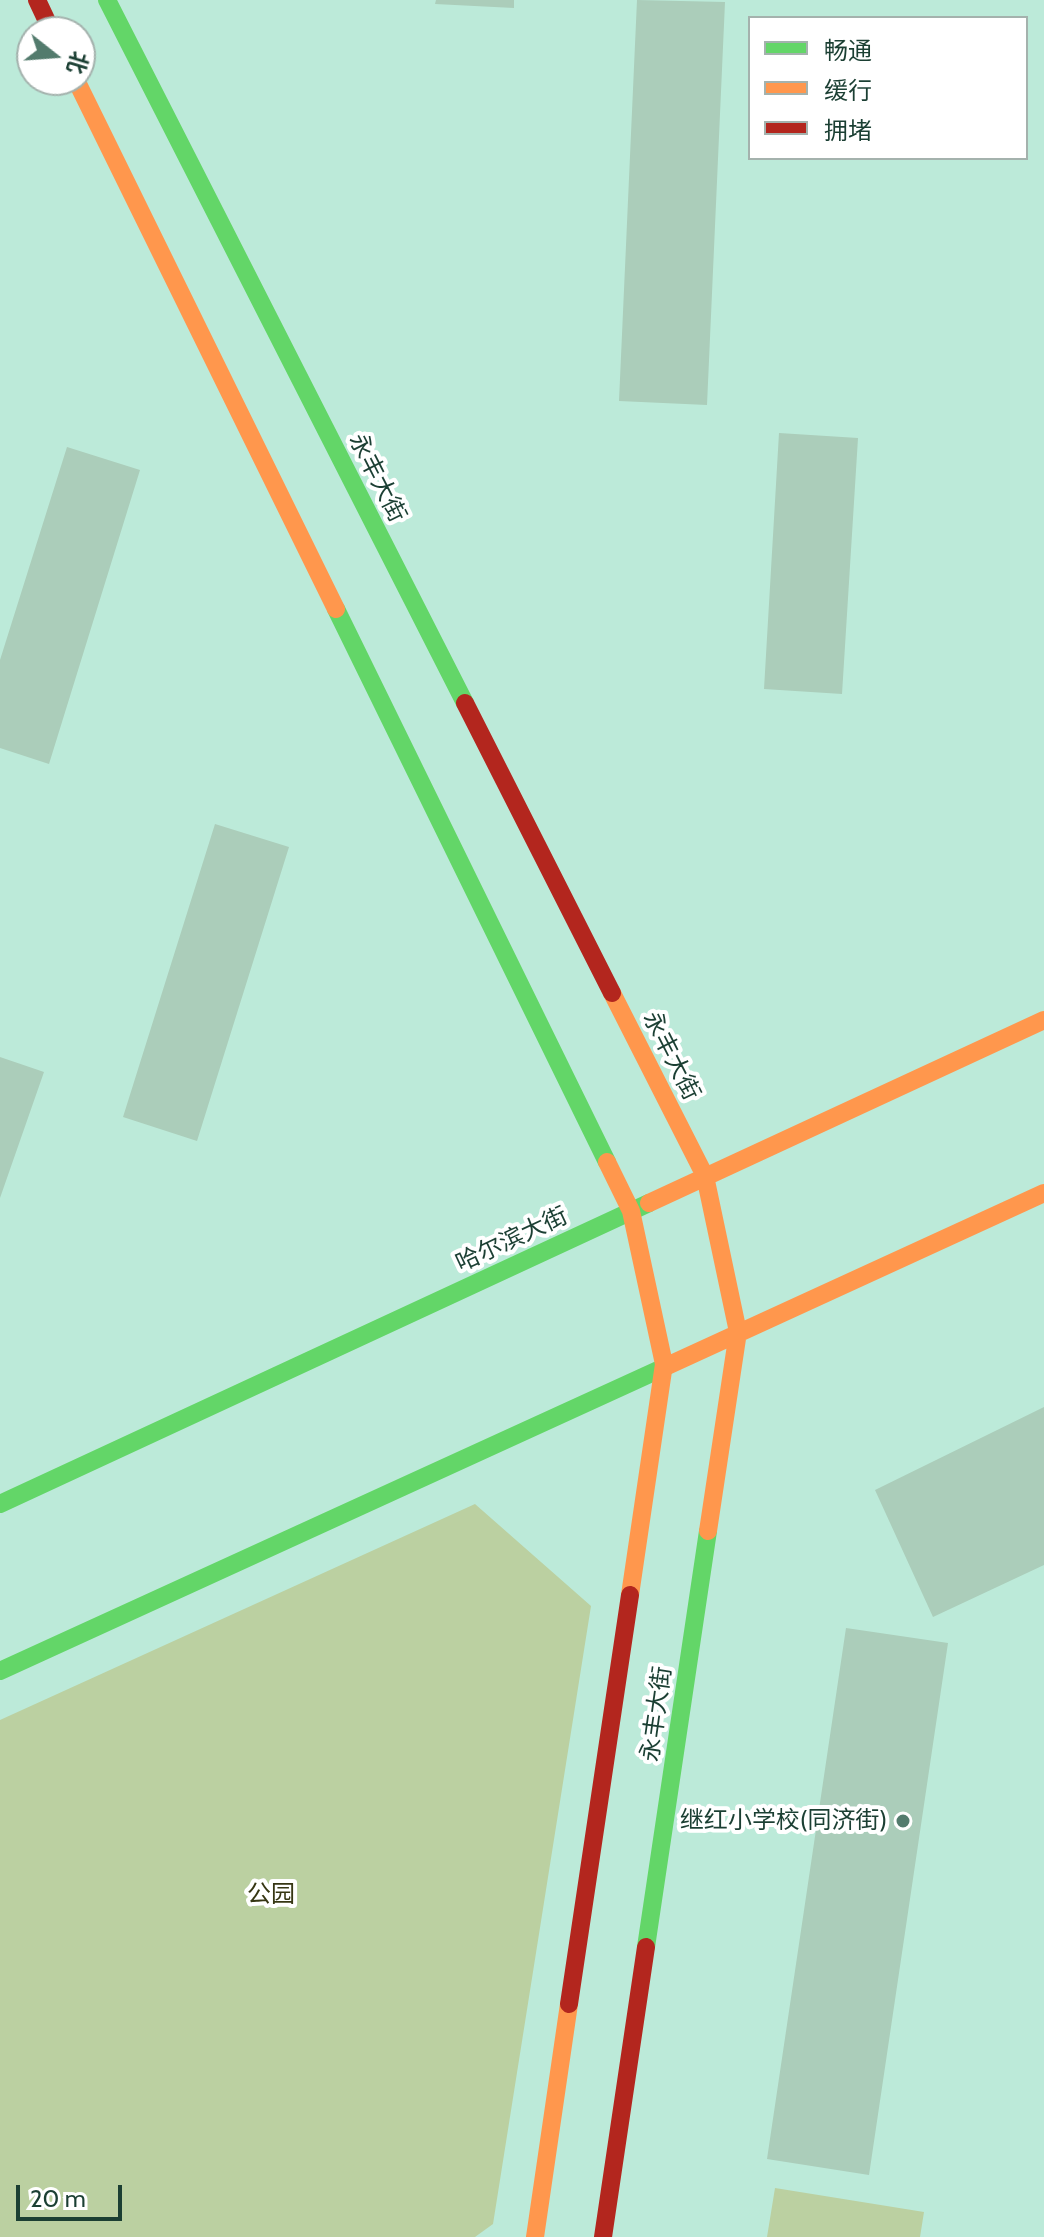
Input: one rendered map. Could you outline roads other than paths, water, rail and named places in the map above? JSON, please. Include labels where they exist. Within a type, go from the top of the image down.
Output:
[{"type":"main road","name":"永丰大街","points":[[107,0],[705,1176],[738,1332],[603,2237]]},
{"type":"main road","name":"永丰大街","points":[[84,96],[631,1211],[664,1364],[535,2237]]},
{"type":"main road","name":"哈尔滨大街","points":[[0,1504],[1044,1020]]},
{"type":"main road","points":[[0,1671],[664,1364],[1044,1193]]},
{"type":"place","name":"继红小学校(同济街)","points":[[903,1821]]},
{"type":"park label","name":"公园","points":[[271,1895]]}]
